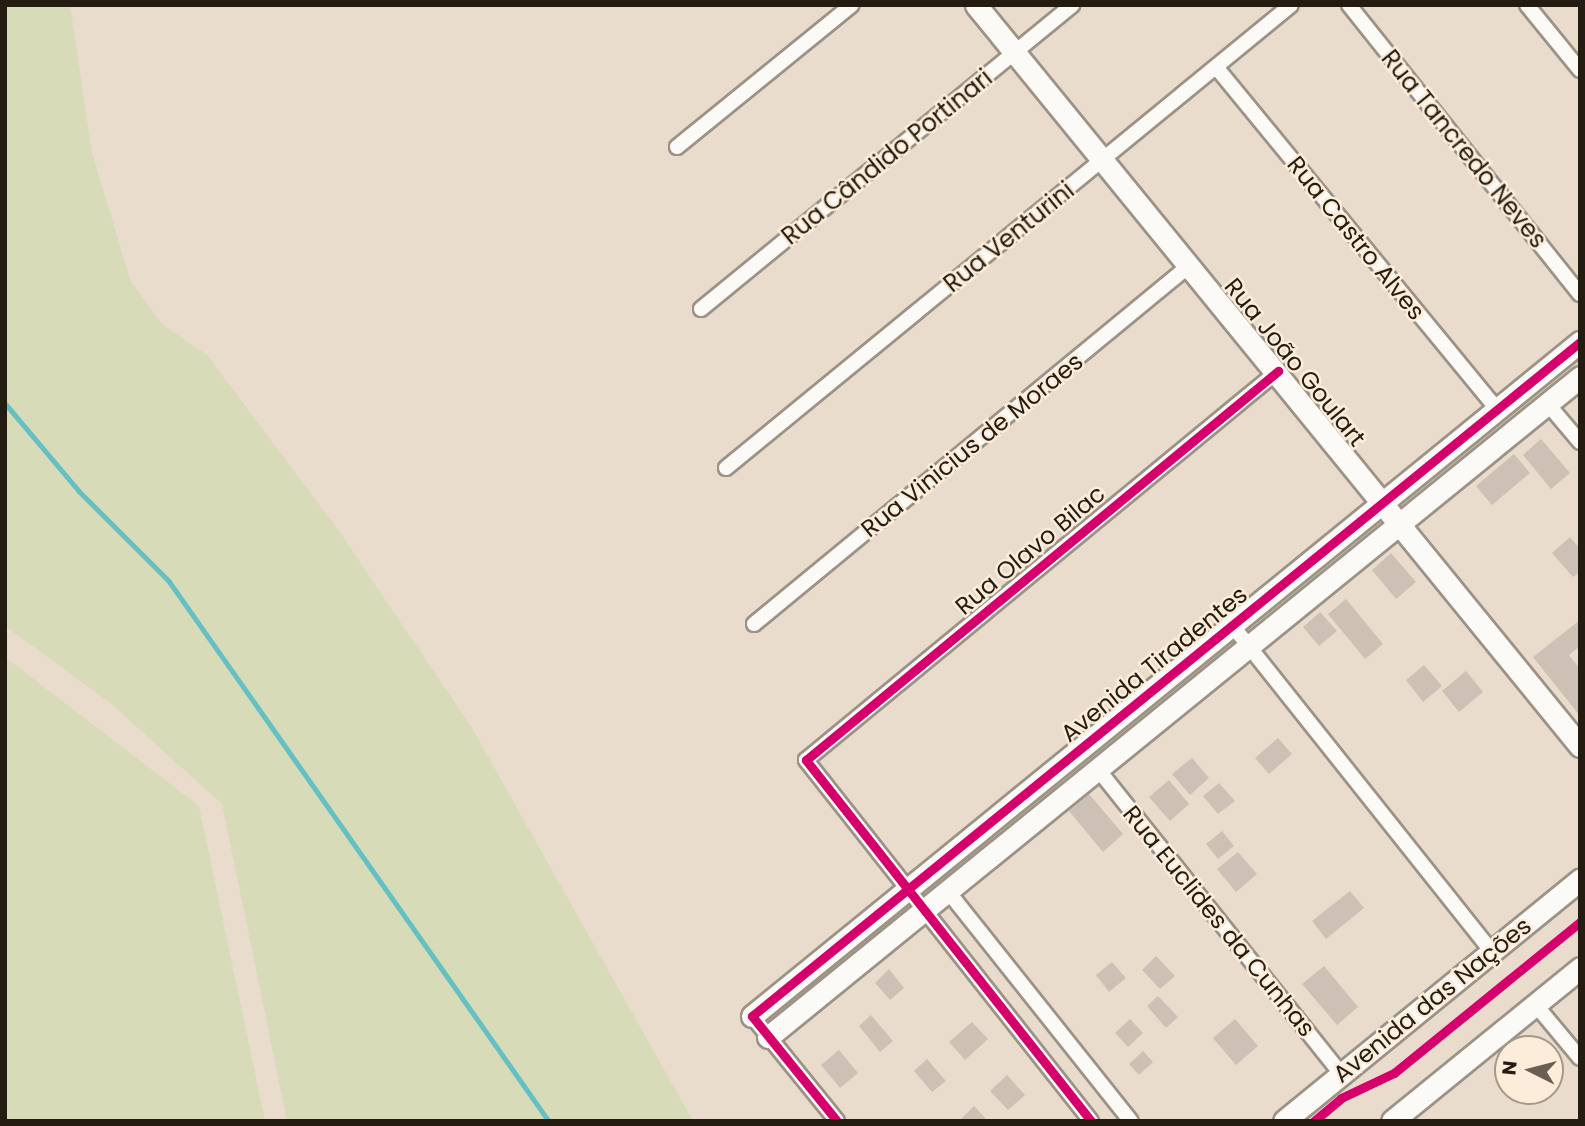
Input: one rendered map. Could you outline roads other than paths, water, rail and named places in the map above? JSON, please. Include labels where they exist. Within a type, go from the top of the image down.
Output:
[{"type":"street","points":[[677,147],[852,5]]},
{"type":"street","name":"Rua João Goulart","points":[[976,5],[1385,501],[1580,746]]},
{"type":"street","name":"Rua Cândido Portinari","points":[[701,309],[1072,5]]},
{"type":"street","name":"Rua Venturini","points":[[726,468],[1291,5]]},
{"type":"street","name":"Rua Tancredo Neves","points":[[1349,5],[1580,294]]},
{"type":"street","points":[[1527,5],[1580,70]]},
{"type":"street","name":"Rua Castro Alves","points":[[1216,67],[1497,410]]},
{"type":"street","name":"Rua Vinicius de Moraes","points":[[754,624],[1190,265]]},
{"type":"street","name":"Avenida Tiradentes","points":[[752,1016],[1580,342]]},
{"type":"street","name":"Rua Olavo Bilac","points":[[906,891],[806,760],[1278,371]]},
{"type":"street","name":"Avenida Tiradentes","points":[[768,1037],[1580,377]]},
{"type":"street","points":[[1547,403],[1580,442]]},
{"type":"street","points":[[1232,625],[1492,951]]},
{"type":"street","name":"Rua Euclides da Cunhas","points":[[1097,768],[1341,1074]]},
{"type":"street","name":"Avenida das Nações","points":[[1284,1121],[1580,880]]},
{"type":"street","points":[[947,890],[1131,1121]]},
{"type":"street","points":[[906,891],[1091,1121]]},
{"type":"street","points":[[1392,1121],[1580,968]]},
{"type":"street","points":[[1535,1004],[1580,1058]]},
{"type":"street","points":[[752,1016],[837,1121]]},
{"type":"waterway","points":[[5,403],[79,491],[169,581],[549,1121]]}]
